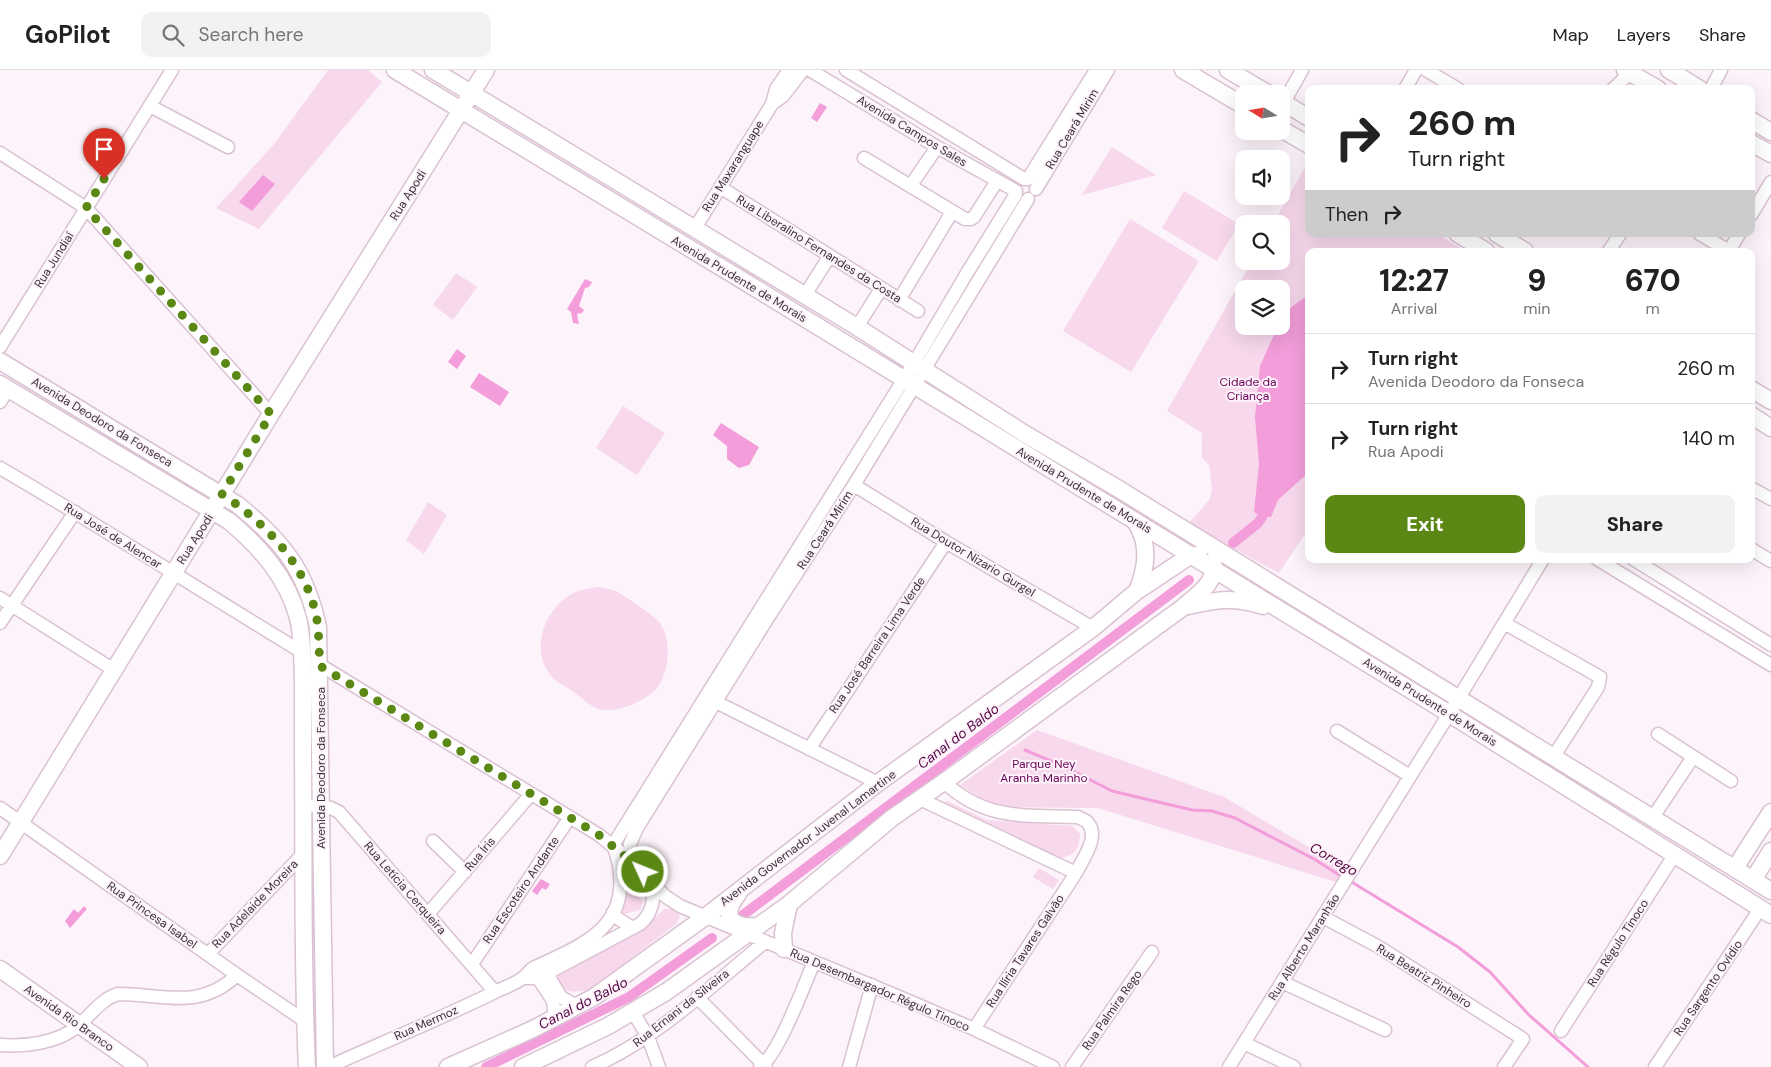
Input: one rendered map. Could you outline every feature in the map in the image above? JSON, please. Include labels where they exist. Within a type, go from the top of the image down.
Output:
[{"type":"main road","name":"Avenida Prudente de Morais","points":[[395,70],[1191,555],[1213,564],[1291,617],[1766,912]]},
{"type":"main road","name":"Avenida Prudente de Morais","points":[[433,70],[805,295],[920,366],[1024,434],[1193,535],[1771,891]]},
{"type":"main road","name":"Rua Apodi","points":[[0,856],[271,414],[486,70]]},
{"type":"main road","points":[[1183,70],[1235,101]]},
{"type":"main road","points":[[1669,70],[1693,85]]},
{"type":"main road","points":[[1217,90],[1228,71],[1253,85]]},
{"type":"main road","points":[[1628,71],[1651,85]]},
{"type":"main road","points":[[1290,106],[1305,116]]},
{"type":"main road","points":[[1755,122],[1771,132]]},
{"type":"main road","points":[[1290,134],[1305,143]]},
{"type":"main road","points":[[1755,145],[1771,154]]},
{"type":"main road","points":[[624,209],[634,192]]},
{"type":"main road","points":[[1465,237],[1481,244]]},
{"type":"main road","points":[[1502,237],[1520,248]]},
{"type":"main road","points":[[747,283],[757,266]]},
{"type":"main road","name":"Avenida Deodoro da Fonseca","points":[[0,361],[238,505],[280,544],[302,576],[310,594],[316,620],[320,666],[322,902],[326,1067]]},
{"type":"main road","points":[[3,391],[12,383],[18,381],[52,392]]},
{"type":"main road","name":"Avenida Deodoro da Fonseca","points":[[3,391],[213,510],[247,536],[276,570],[292,601],[298,618],[302,652],[306,1067]]},
{"type":"main road","points":[[1755,391],[1771,401]]},
{"type":"main road","points":[[1755,418],[1771,428]]},
{"type":"main road","points":[[973,423],[1012,437],[1018,438],[1024,434]]},
{"type":"main road","points":[[1135,521],[1144,537],[1146,554],[1144,572],[1137,591]]},
{"type":"main road","points":[[523,1067],[588,1037],[666,992],[789,904],[861,843],[920,799],[1182,608],[1210,583],[1213,564],[1206,546],[1193,535]]},
{"type":"main road","name":"Avenida Governador Juvenal Lamartine","points":[[448,1067],[578,1007],[705,917],[878,783],[1092,628],[1137,591],[1191,555]]},
{"type":"main road","points":[[1213,564],[1268,581]]},
{"type":"main road","points":[[1182,608],[1216,600],[1238,600],[1256,604],[1291,617]]},
{"type":"main road","points":[[303,721],[308,729],[312,730],[320,724]]},
{"type":"main road","points":[[1736,868],[1771,812]]},
{"type":"main road","points":[[1751,844],[1755,854],[1762,856],[1770,853]]},
{"type":"main road","points":[[1753,880],[1770,853]]},
{"type":"main road","points":[[746,885],[730,906],[730,917],[740,926],[753,930]]},
{"type":"main road","points":[[304,903],[322,902]]},
{"type":"main road","points":[[784,950],[783,933],[789,904]]},
{"type":"main road","name":"Avenida Rio Branco","points":[[0,970],[139,1067]]},
{"type":"street","name":"Rua Jundiaí","points":[[0,347],[172,70]]},
{"type":"street","name":"Rua Maxaranguape","points":[[695,228],[772,104],[776,89],[789,70]]},
{"type":"street","name":"Rua Maxaranguape","points":[[772,104],[784,96],[803,70]]},
{"type":"street","name":"Avenida Campos Sales","points":[[810,70],[936,147],[997,181],[1025,188]]},
{"type":"street","name":"Avenida Campos Sales","points":[[846,70],[1025,188]]},
{"type":"street","name":"Rua Ceará Mirim","points":[[632,862],[630,849],[633,836],[711,700],[920,366],[1096,70]]},
{"type":"street","name":"Rua Ceará Mirim","points":[[1025,188],[1108,70]]},
{"type":"street","points":[[1290,90],[1302,70]]},
{"type":"street","points":[[1408,85],[1416,70]]},
{"type":"street","points":[[1426,70],[1451,85]]},
{"type":"street","points":[[1712,85],[1721,70]]},
{"type":"street","points":[[1616,85],[1628,71]]},
{"type":"street","points":[[150,106],[228,147]]},
{"type":"street","points":[[911,186],[936,147]]},
{"type":"street","points":[[0,153],[86,208],[271,414]]},
{"type":"street","points":[[864,158],[965,219],[971,219],[997,181]]},
{"type":"street","points":[[1755,208],[1771,182]]},
{"type":"street","name":"Rua Liberalino Fernandes da Costa","points":[[720,187],[918,311]]},
{"type":"street","points":[[899,300],[952,212]]},
{"type":"street","points":[[1611,248],[1618,237]]},
{"type":"street","points":[[1705,237],[1724,248]]},
{"type":"street","points":[[1731,248],[1737,237]]},
{"type":"street","points":[[805,295],[829,257]]},
{"type":"street","points":[[857,327],[881,289]]},
{"type":"street","name":"Rua Ceará Mirim","points":[[613,845],[854,485],[909,383]]},
{"type":"street","name":"Rua José de Alencar","points":[[0,468],[302,652]]},
{"type":"street","name":"Rua Doutor Nizario Gurgel","points":[[854,485],[1092,628]]},
{"type":"street","points":[[1755,490],[1771,500]]},
{"type":"street","points":[[0,623],[75,512]]},
{"type":"street","name":"Rua José Barreira Lima Verde","points":[[809,749],[946,542]]},
{"type":"street","points":[[1755,551],[1771,560]]},
{"type":"street","name":"Rua Alberto Maranhão","points":[[1229,1067],[1459,698],[1541,563]]},
{"type":"street","points":[[1603,563],[1771,665]]},
{"type":"street","points":[[1640,563],[1771,645]]},
{"type":"street","points":[[1644,588],[1654,571]]},
{"type":"street","points":[[0,598],[114,670]]},
{"type":"street","points":[[1713,630],[1723,616]]},
{"type":"street","points":[[1504,623],[1600,677],[1598,687],[1554,756]]},
{"type":"street","points":[[320,666],[613,845],[672,901],[705,917]]},
{"type":"street","points":[[711,700],[878,783]]},
{"type":"street","points":[[1337,731],[1410,776]]},
{"type":"street","points":[[1658,734],[1731,781]]},
{"type":"street","points":[[1653,817],[1692,757]]},
{"type":"street","name":"Rua Ilíria Tavares Galvão","points":[[944,782],[968,801],[990,811],[1008,814],[1078,817],[1088,822],[1092,830],[1092,839],[1076,873],[974,1029]]},
{"type":"street","name":"Rua Íris","points":[[428,914],[531,794]]},
{"type":"street","points":[[920,799],[1076,873]]},
{"type":"street","name":"Rua Letícia Cerqueira","points":[[304,807],[321,806],[339,812],[495,992]]},
{"type":"street","name":"Rua Princesa Isabel","points":[[0,808],[236,975],[305,1021]]},
{"type":"street","name":"Rua Escoteiro Andante","points":[[472,964],[570,817]]},
{"type":"street","points":[[433,841],[465,872]]},
{"type":"street","name":"Rua Mermoz","points":[[536,973],[590,938],[608,923],[620,888],[621,875],[620,865],[613,845]]},
{"type":"street","name":"Rua Adelaide Moreira","points":[[208,954],[303,854]]},
{"type":"street","name":"Rua Régulo Tinoco","points":[[1561,1031],[1675,854]]},
{"type":"street","name":"Rua Mermoz","points":[[326,1067],[633,928],[646,919],[650,913],[653,899],[653,883]]},
{"type":"street","points":[[613,912],[617,918],[633,928]]},
{"type":"street","name":"Rua Sargento Ovídio","points":[[1655,1067],[1766,912]]},
{"type":"street","name":"Rua Desembargador Régulo Tinoco","points":[[705,917],[753,930],[765,942],[974,1029],[1054,1067]]},
{"type":"street","name":"Rua Beatriz Pinheiro","points":[[1322,917],[1379,947],[1523,1039],[1504,1067]]},
{"type":"street","name":"Rua Ernani da Silveira","points":[[592,1067],[648,1037],[765,942]]},
{"type":"street","name":"Rua Palmira Rego","points":[[1072,1067],[1152,952]]},
{"type":"street","points":[[697,998],[763,1066],[791,1017],[814,962]]},
{"type":"street","points":[[536,973],[561,997],[578,1007]]},
{"type":"street","points":[[536,973],[552,1001],[555,1018]]},
{"type":"street","points":[[0,1045],[19,1045],[55,1038],[79,1026],[110,997],[126,994],[195,997],[214,992],[236,975]]},
{"type":"street","points":[[1282,982],[1385,1030]]},
{"type":"street","points":[[849,1067],[872,985]]},
{"type":"street","points":[[633,1012],[648,1037],[660,1067]]},
{"type":"street","points":[[1244,1043],[1294,1067]]},
{"type":"green space","points":[[328,70],[368,70],[382,82],[259,229],[216,208],[275,143]]},
{"type":"green space","points":[[1112,147],[1156,175],[1082,195]]},
{"type":"green space","name":"Cidade da Criança","points":[[1305,167],[1305,237],[1443,237],[1460,248],[1305,248],[1305,534],[1279,573],[1233,548],[1230,552],[1205,532],[1189,523],[1210,499],[1212,489],[1209,465],[1202,458],[1202,433],[1167,411],[1235,291],[1235,335],[1290,335],[1290,280],[1241,280],[1247,270],[1290,270],[1290,215],[1278,215],[1284,205],[1290,205],[1290,194]]},
{"type":"green space","points":[[1184,191],[1235,222],[1235,231],[1217,261],[1162,228]]},
{"type":"green space","points":[[1130,219],[1199,261],[1131,372],[1063,331]]},
{"type":"green space","points":[[456,273],[477,287],[453,320],[433,305]]},
{"type":"green space","points":[[623,406],[665,433],[637,475],[596,448]]},
{"type":"green space","points":[[428,502],[447,515],[424,554],[406,540]]},
{"type":"green space","points":[[598,587],[616,591],[637,605],[657,620],[666,635],[668,655],[664,675],[660,683],[650,695],[636,703],[619,709],[603,710],[596,708],[555,680],[546,669],[542,659],[541,648],[544,627],[555,608],[571,594]]},
{"type":"green space","name":"Parque Ney Aranha Marinho","points":[[1037,730],[1224,797],[1344,868],[1336,882],[1098,808],[995,807],[960,785]]},
{"type":"green space","points":[[947,801],[987,820],[1073,826],[1080,834],[1078,847],[1068,856],[1051,858],[944,803]]},
{"type":"green space","points":[[1039,868],[1059,880],[1053,889],[1033,877]]},
{"type":"green space","points":[[630,883],[643,902],[640,910],[620,915]]},
{"type":"green space","points":[[665,909],[674,909],[680,916],[676,924],[591,989],[571,991],[554,981],[554,971],[631,937]]},
{"type":"shaded area","points":[[820,103],[827,107],[817,122],[811,118]]},
{"type":"shaded area","points":[[263,175],[275,184],[252,211],[239,202]]},
{"type":"shaded area","points":[[585,279],[592,282],[589,287],[585,288],[579,306],[584,310],[582,313],[577,314],[579,324],[573,323],[571,312],[567,309]]},
{"type":"shaded area","points":[[1305,298],[1305,476],[1278,500],[1271,517],[1262,517],[1254,512],[1259,464],[1255,417],[1260,366],[1274,335],[1290,335],[1291,308]]},
{"type":"shaded area","points":[[457,349],[466,356],[457,369],[448,362]]},
{"type":"shaded area","points":[[479,373],[509,392],[500,406],[470,387]]},
{"type":"shaded area","points":[[721,423],[759,447],[749,465],[739,468],[727,459],[727,446],[713,435]]},
{"type":"shaded area","points":[[541,879],[550,884],[546,890],[542,888],[537,895],[532,891]]},
{"type":"shaded area","points":[[84,906],[87,909],[70,928],[65,921],[74,909],[78,913]]},
{"type":"waterway","name":"Canal do Baldo","points":[[1233,543],[1258,523],[1262,517]]},
{"type":"waterway","name":"Canal do Baldo","points":[[743,915],[1189,580]]},
{"type":"waterway","name":"Corrego","points":[[1025,750],[1063,766],[1112,791],[1192,810],[1212,811],[1235,818],[1314,859],[1344,878]]},
{"type":"waterway","name":"Corrego","points":[[1350,881],[1458,947],[1490,972],[1528,1014],[1588,1067]]},
{"type":"waterway","name":"Canal do Baldo","points":[[486,1067],[629,997],[712,938]]},
{"type":"route","points":[[104,179],[86,208],[271,414],[222,494],[268,531],[280,544],[302,576],[310,594],[318,627],[320,666],[599,835],[643,872]]}]
